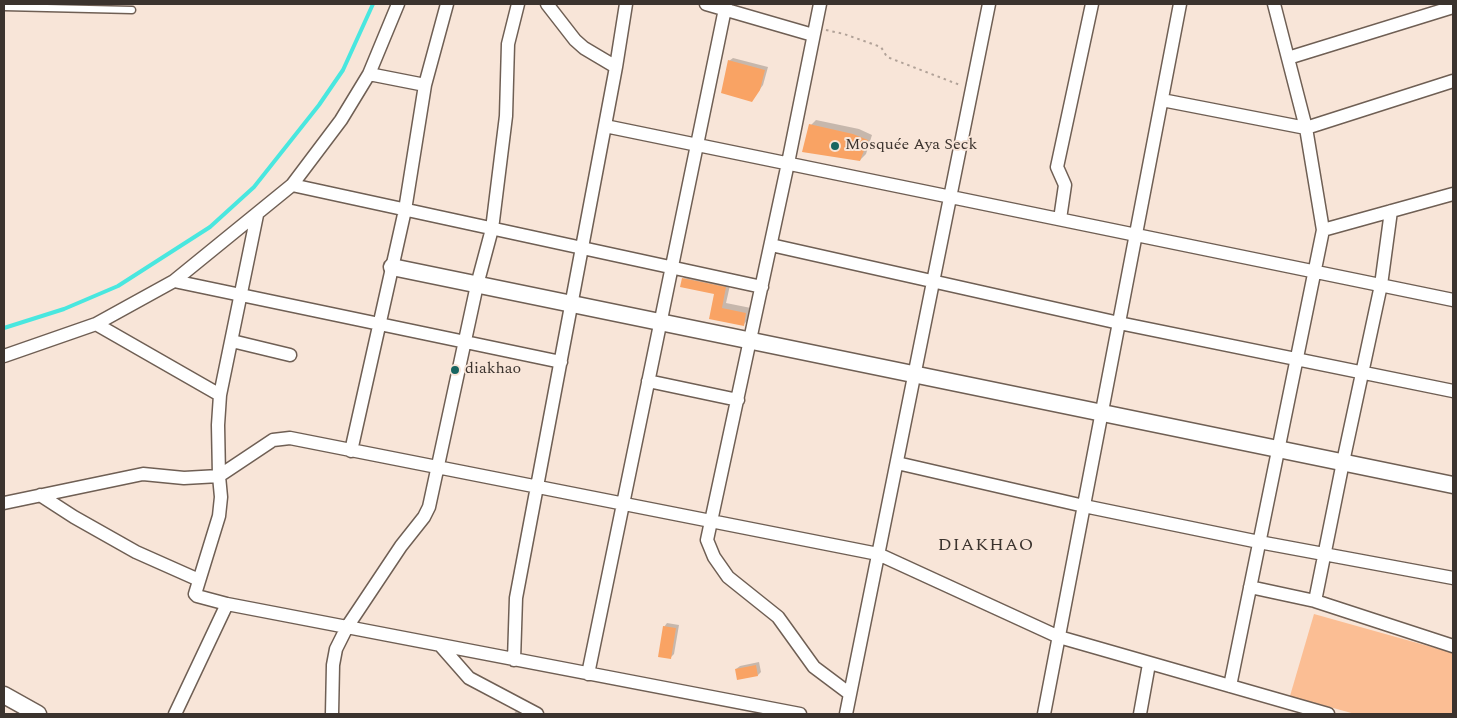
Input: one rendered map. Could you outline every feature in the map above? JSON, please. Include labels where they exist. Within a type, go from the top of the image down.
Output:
[{"type":"street","points":[[4,356],[96,324],[174,281],[292,186],[341,120],[369,74],[398,4]]},
{"type":"street","points":[[351,451],[405,210],[425,85],[447,4]]},
{"type":"street","points":[[332,714],[333,665],[336,649],[347,627],[401,546],[424,517],[429,507],[477,285],[492,229],[506,116],[508,44],[518,4]]},
{"type":"street","points":[[547,4],[575,40],[584,48],[616,67]]},
{"type":"street","points":[[514,660],[516,598],[616,67],[626,4]]},
{"type":"street","points":[[706,4],[726,7],[814,31]]},
{"type":"street","points":[[820,4],[771,245],[710,521],[708,540],[714,557],[728,577],[778,617],[814,667],[850,694]]},
{"type":"street","points":[[846,714],[989,4]]},
{"type":"street","points":[[1060,219],[1066,184],[1057,167],[1092,4]]},
{"type":"street","points":[[1044,714],[1180,4]]},
{"type":"street","points":[[1230,686],[1323,230],[1306,128],[1274,4]]},
{"type":"street","points":[[588,674],[726,7]]},
{"type":"street","points":[[1288,58],[1453,7]]},
{"type":"street","points":[[369,74],[425,85]]},
{"type":"street","points":[[1162,100],[1306,128],[1453,80]]},
{"type":"street","points":[[605,126],[1453,300]]},
{"type":"street","points":[[292,186],[762,287]]},
{"type":"street","points":[[1323,230],[1451,196]]},
{"type":"street","points":[[1315,601],[1382,285],[1391,211]]},
{"type":"street","points":[[258,215],[220,395],[218,476],[221,497],[220,516],[194,594],[227,604],[800,714]]},
{"type":"street","points":[[771,245],[1119,323],[1453,391]]},
{"type":"street","points":[[392,267],[1453,485]]},
{"type":"street","points":[[174,281],[560,362]]},
{"type":"street","points":[[96,324],[220,395]]},
{"type":"street","points":[[232,341],[290,355]]},
{"type":"street","points":[[648,381],[738,400]]},
{"type":"street","points":[[4,503],[143,474],[184,478],[218,476],[273,440],[290,438],[878,554],[1059,637],[1328,714]]},
{"type":"street","points":[[897,463],[1084,506],[1259,542],[1453,578]]},
{"type":"street","points":[[40,495],[74,517],[136,552],[199,580]]},
{"type":"street","points":[[1250,587],[1315,601],[1453,646]]},
{"type":"street","points":[[175,714],[227,604]]},
{"type":"street","points":[[440,645],[469,678],[537,714]]},
{"type":"street","points":[[1140,714],[1149,664]]},
{"type":"street","points":[[4,695],[38,714]]},
{"type":"lane","points":[[4,7],[132,10]]},
{"type":"path","points":[[814,31],[844,34],[882,48],[887,57],[895,61],[972,89]]},
{"type":"shaded area","points":[[1314,614],[1453,653],[1453,714],[1355,714],[1290,696]]},
{"type":"building","points":[[728,60],[765,70],[760,90],[752,102],[721,93]]},
{"type":"building","name":"Mosquée Aya Seck","points":[[809,124],[853,134],[868,140],[860,161],[802,152]]},
{"type":"building","points":[[682,278],[726,287],[722,308],[746,313],[744,326],[709,319],[714,294],[680,287]]},
{"type":"building","points":[[663,626],[676,628],[671,659],[658,657]]},
{"type":"building","points":[[756,665],[758,676],[737,680],[735,669]]},
{"type":"waterway","points":[[4,328],[64,309],[118,286],[210,227],[254,187],[319,105],[343,70],[373,4]]},
{"type":"place","name":"Mosquée Aya Seck","points":[[835,146]]},
{"type":"place","name":"diakhao","points":[[455,370]]},
{"type":"district","name":"DIAKHAO","points":[[986,546]]}]
